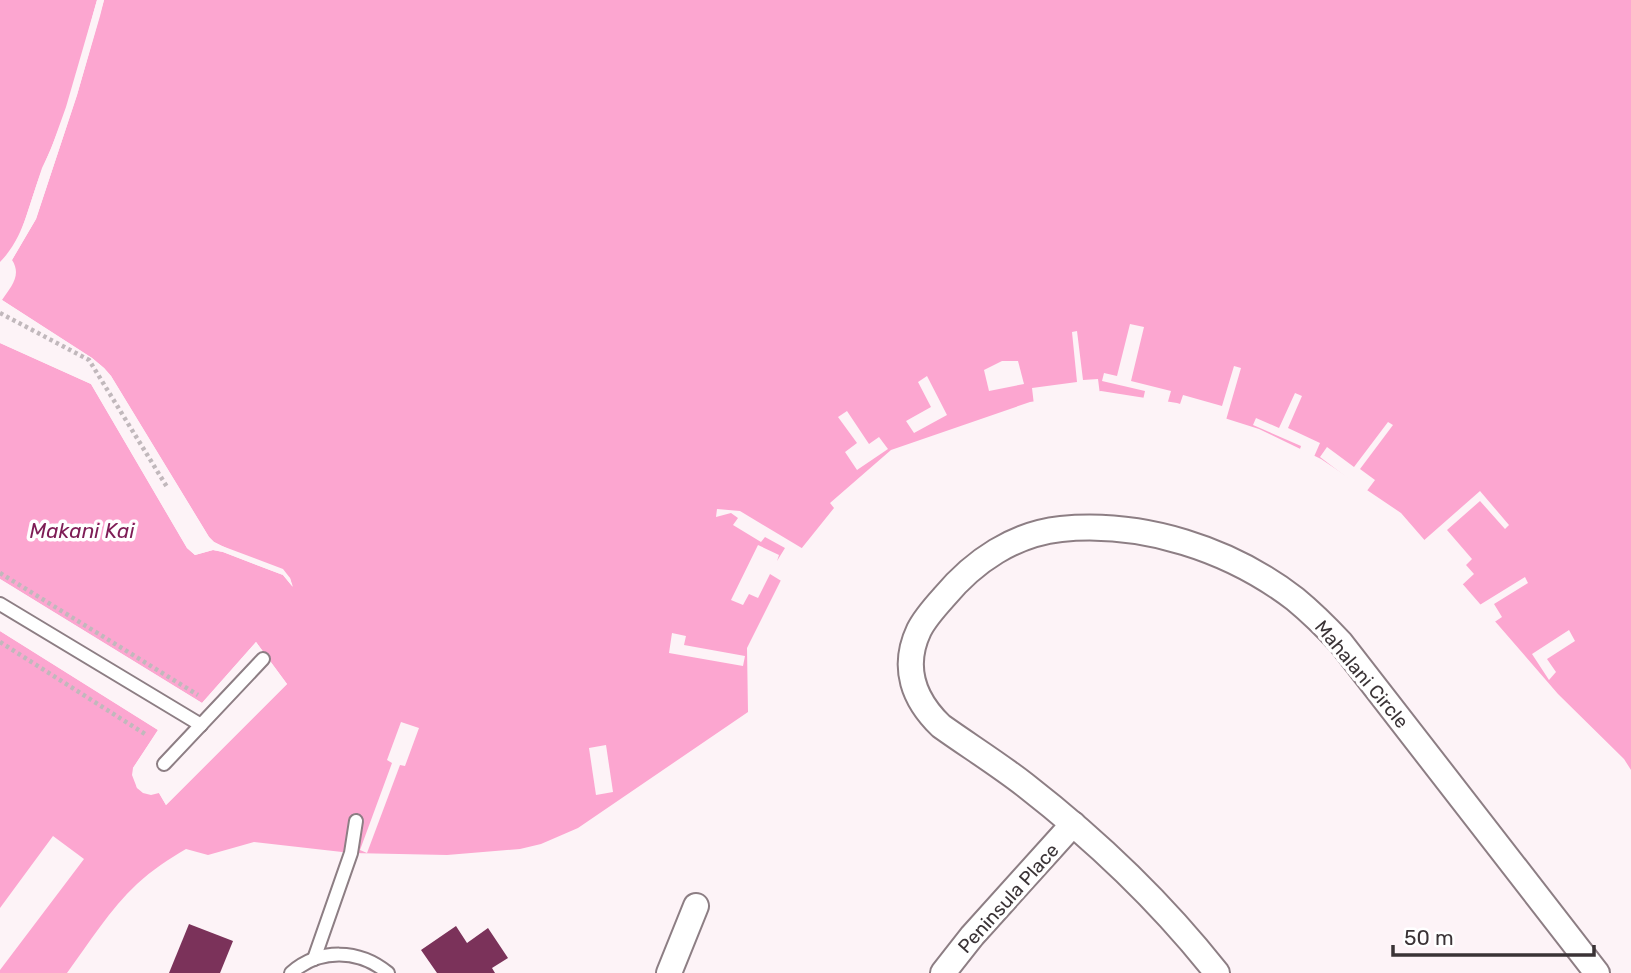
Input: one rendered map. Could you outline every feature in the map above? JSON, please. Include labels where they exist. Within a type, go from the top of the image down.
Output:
[{"type":"street","name":"Mahalani Circle","points":[[1217,973],[1158,903],[1115,861],[1023,783],[942,726],[920,701],[911,670],[914,643],[925,619],[968,571],[1018,540],[1060,530],[1091,528],[1131,531],[1181,541],[1240,564],[1295,599],[1341,643],[1597,973]]},
{"type":"street","name":"Peninsula Place","points":[[943,973],[972,936],[1073,824]]},
{"type":"street","points":[[669,973],[696,906]]},
{"type":"lane","points":[[0,604],[201,725]]},
{"type":"lane","points":[[164,764],[262,659]]},
{"type":"lane","points":[[314,959],[351,853],[356,821]]},
{"type":"lane","points":[[291,973],[314,959],[347,954],[379,965],[388,973]]},
{"type":"path","points":[[0,313],[89,360],[167,487]]},
{"type":"path","points":[[0,573],[198,695]]},
{"type":"path","points":[[0,642],[145,734]]},
{"type":"water","points":[[0,0],[97,0],[60,125],[21,230],[0,262]]},
{"type":"water","name":"Makani Kai","points":[[104,0],[1631,0],[1631,770],[1624,759],[1558,694],[1401,513],[1321,459],[1259,429],[1177,403],[1101,391],[1030,402],[891,450],[830,503],[834,508],[789,564],[747,648],[748,712],[578,828],[541,844],[520,849],[447,855],[351,853],[254,842],[208,855],[186,849],[155,869],[127,894],[67,973],[0,973],[84,859],[53,836],[0,908],[0,631],[158,730],[133,768],[137,788],[159,793],[166,805],[287,684],[256,642],[202,703],[0,579],[0,343],[91,384],[187,548],[195,555],[213,550],[223,552],[283,575],[292,586],[290,578],[214,542],[104,368],[2,300],[16,276],[12,260],[36,219],[77,95]]},
{"type":"pier","points":[[97,0],[104,0],[77,95],[36,219],[12,260],[9,258],[1,262],[21,232],[66,107]],"holes":[[[67,117],[33,217],[25,232]]]},
{"type":"pier","points":[[2,300],[104,368],[214,542],[283,569],[293,587],[283,575],[223,552],[213,550],[195,555],[187,548],[91,384],[0,343],[0,340],[93,381],[189,546],[196,551],[217,547],[206,539],[108,378],[90,361],[0,303]]},
{"type":"pier","points":[[1130,324],[1144,327],[1131,381],[1171,391],[1167,405],[1143,400],[1145,391],[1102,381],[1104,373],[1117,376]]},
{"type":"pier","points":[[1077,331],[1083,380],[1098,379],[1100,395],[1034,405],[1032,388],[1077,382],[1072,332]]},
{"type":"pier","points":[[1002,361],[1018,361],[1024,384],[989,391],[984,370]]},
{"type":"pier","points":[[1234,366],[1241,368],[1226,420],[1179,407],[1183,395],[1222,406]]},
{"type":"pier","points":[[927,376],[947,415],[914,433],[906,421],[931,407],[918,382]]},
{"type":"pier","points":[[1295,393],[1302,396],[1288,428],[1320,443],[1313,459],[1299,452],[1301,446],[1253,425],[1256,418],[1279,428]]},
{"type":"pier","points":[[847,411],[869,444],[879,437],[888,449],[857,470],[845,452],[857,443],[838,417]]},
{"type":"pier","points":[[1388,422],[1393,425],[1360,469],[1375,480],[1366,492],[1320,457],[1327,447],[1354,467]]},
{"type":"pier","points":[[1480,491],[1509,525],[1505,529],[1480,501],[1447,530],[1472,559],[1466,565],[1474,574],[1461,586],[1422,542]]},
{"type":"pier","points":[[717,509],[740,511],[805,550],[783,582],[770,574],[758,598],[749,594],[743,605],[731,600],[758,545],[779,555],[777,561],[785,548],[765,537],[761,542],[733,525],[738,518],[731,513],[716,517]]},
{"type":"pier","points":[[1525,577],[1528,583],[1494,604],[1502,617],[1493,623],[1478,606]]},
{"type":"pier","points":[[0,579],[202,703],[256,642],[287,684],[166,805],[159,793],[151,795],[137,788],[132,775],[133,768],[158,730],[0,631],[0,627],[160,728],[161,732],[136,769],[135,775],[140,786],[151,791],[161,790],[166,800],[283,684],[256,647],[201,706],[0,583]]},
{"type":"pier","points":[[1569,630],[1575,641],[1547,659],[1556,672],[1549,680],[1532,654]]},
{"type":"pier","points":[[672,633],[686,636],[684,645],[745,656],[743,666],[669,653]]},
{"type":"pier","points":[[401,722],[419,728],[405,766],[400,765],[367,853],[360,850],[392,763],[387,760]]},
{"type":"pier","points":[[606,745],[613,792],[596,795],[589,748]]},
{"type":"building","points":[[189,924],[233,941],[220,973],[169,973]]},
{"type":"building","points":[[456,926],[467,943],[488,928],[508,958],[492,968],[495,973],[437,973],[421,950]]}]
